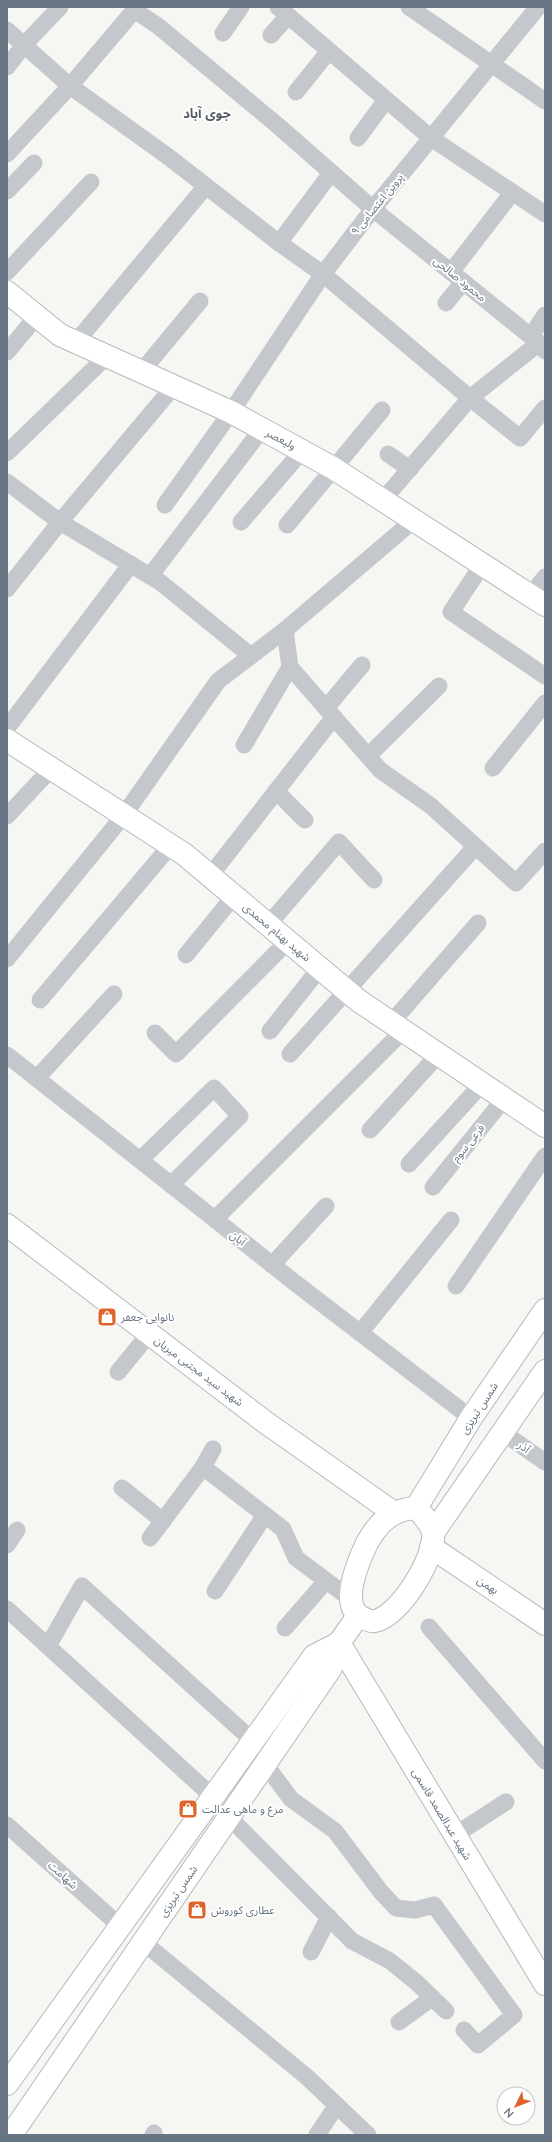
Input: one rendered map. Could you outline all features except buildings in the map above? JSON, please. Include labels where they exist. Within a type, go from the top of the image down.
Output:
[{"type":"street","points":[[7,67],[24,45],[60,7]]},
{"type":"street","points":[[223,33],[241,7]]},
{"type":"street","name":"پروین اعتصامی ۹","points":[[164,505],[231,412],[323,274],[373,209],[538,7]]},
{"type":"street","points":[[7,154],[70,86],[135,8]]},
{"type":"street","name":"محمود صالحی","points":[[135,8],[373,209],[538,344]]},
{"type":"street","points":[[419,10],[491,65],[545,101]]},
{"type":"street","points":[[271,35],[283,11],[431,138],[545,214]]},
{"type":"street","points":[[7,30],[70,86],[206,186],[279,243],[323,274],[470,398],[520,438],[545,408]]},
{"type":"street","points":[[296,92],[329,51]]},
{"type":"street","points":[[358,138],[386,100]]},
{"type":"street","points":[[7,191],[34,163]]},
{"type":"street","points":[[279,243],[331,173]]},
{"type":"street","points":[[7,272],[91,182]]},
{"type":"street","points":[[76,342],[206,186]]},
{"type":"street","points":[[446,303],[457,277],[512,193]]},
{"type":"street","name":"ولیعصر","points":[[7,292],[60,335],[231,412],[333,468],[538,601]]},
{"type":"street","points":[[142,371],[200,300]]},
{"type":"street","points":[[383,500],[470,398],[538,344],[545,315]]},
{"type":"street","points":[[7,352],[37,316]]},
{"type":"street","points":[[7,453],[107,356]]},
{"type":"street","points":[[7,589],[60,522],[174,386]]},
{"type":"street","points":[[288,525],[333,468],[382,410]]},
{"type":"street","points":[[150,576],[262,429]]},
{"type":"street","points":[[241,522],[302,451]]},
{"type":"street","points":[[388,454],[410,469]]},
{"type":"street","points":[[7,482],[60,522],[150,576],[251,656]]},
{"type":"street","points":[[7,959],[124,815],[218,680],[285,630],[414,520]]},
{"type":"street","points":[[7,728],[131,564]]},
{"type":"street","points":[[482,565],[451,612],[545,676]]},
{"type":"street","points":[[538,601],[545,577]]},
{"type":"street","points":[[285,630],[290,667],[380,770],[431,806],[516,883],[545,851]]},
{"type":"street","points":[[210,876],[276,791],[362,665]]},
{"type":"street","points":[[244,746],[290,667]]},
{"type":"street","points":[[368,756],[439,686]]},
{"type":"street","points":[[494,768],[545,704]]},
{"type":"street","name":"شهید بهنام محمدی","points":[[7,740],[170,845],[210,876],[346,990],[397,1027],[545,1126]]},
{"type":"street","points":[[7,816],[52,768]]},
{"type":"street","points":[[276,791],[305,820]]},
{"type":"street","points":[[268,925],[339,842],[374,880]]},
{"type":"street","points":[[40,1000],[170,845]]},
{"type":"street","points":[[290,1054],[475,846]]},
{"type":"street","points":[[186,955],[234,896]]},
{"type":"street","points":[[215,1219],[397,1027],[478,922]]},
{"type":"street","points":[[155,1033],[176,1054],[288,941]]},
{"type":"street","points":[[270,1032],[320,968]]},
{"type":"street","points":[[37,1078],[114,994]]},
{"type":"street","name":"آبان","points":[[7,1055],[272,1265],[471,1418]]},
{"type":"street","points":[[370,1130],[438,1055]]},
{"type":"street","points":[[410,1164],[482,1084]]},
{"type":"street","points":[[140,1160],[214,1088],[240,1116],[171,1185]]},
{"type":"street","name":"فرعی سوم","points":[[433,1187],[504,1099]]},
{"type":"street","points":[[456,1286],[545,1156]]},
{"type":"street","points":[[272,1265],[326,1206]]},
{"type":"street","points":[[360,1333],[451,1220]]},
{"type":"street","name":"شهید سید مجتبی میریان","points":[[7,1225],[265,1422],[394,1513]]},
{"type":"street","name":"شمس تبریزی","points":[[416,1508],[471,1418],[545,1310]]},
{"type":"street","points":[[118,1372],[150,1333]]},
{"type":"street","points":[[203,1467],[283,1529],[296,1558],[326,1581],[368,1621],[375,1622],[388,1616],[415,1584],[425,1566],[432,1540],[502,1432],[545,1371]]},
{"type":"street","name":"آذر","points":[[502,1432],[545,1462]]},
{"type":"street","points":[[150,1538],[203,1467],[213,1449]]},
{"type":"street","points":[[122,1488],[163,1521]]},
{"type":"street","points":[[355,1608],[350,1589],[366,1545],[383,1520],[394,1513],[406,1509],[416,1508],[427,1520],[432,1540]]},
{"type":"street","points":[[215,1592],[265,1515]]},
{"type":"street","points":[[7,1545],[16,1530]]},
{"type":"street","name":"بهمن","points":[[432,1540],[545,1624]]},
{"type":"street","points":[[285,1628],[326,1581]]},
{"type":"street","points":[[48,1646],[82,1586],[252,1740]]},
{"type":"street","name":"شمس تبریزی","points":[[11,2135],[331,1668],[339,1643],[355,1608]]},
{"type":"street","points":[[7,1609],[212,1796]]},
{"type":"street","points":[[429,1627],[545,1761]]},
{"type":"street","name":"شمس تبریزی","points":[[7,2084],[252,1740],[314,1656],[339,1643]]},
{"type":"street","name":"شهید عبدالصمد قاسمی","points":[[339,1643],[545,1984]]},
{"type":"street","points":[[265,1764],[291,1799],[335,1831],[381,1892],[396,1908],[415,1910],[434,1905],[514,2015],[478,2045],[464,2030]]},
{"type":"street","points":[[455,1835],[506,1802]]},
{"type":"street","points":[[229,1817],[352,1941],[390,1961],[446,2011]]},
{"type":"street","name":"شهامت","points":[[7,1825],[120,1926]]},
{"type":"street","points":[[310,1952],[328,1917]]},
{"type":"street","points":[[120,1926],[143,1942],[301,2072],[368,2135]]},
{"type":"street","points":[[400,2022],[432,1998]]},
{"type":"street","points":[[317,2135],[337,2105]]},
{"type":"place","name":"نانوایی جعفر","points":[[107,1317]]},
{"type":"place","name":"مرغ و ماهی عدالت","points":[[188,1809]]},
{"type":"place","name":"عطاری کوروش","points":[[197,1910]]},
{"type":"district","name":"جوی آباد","points":[[207,113]]}]
